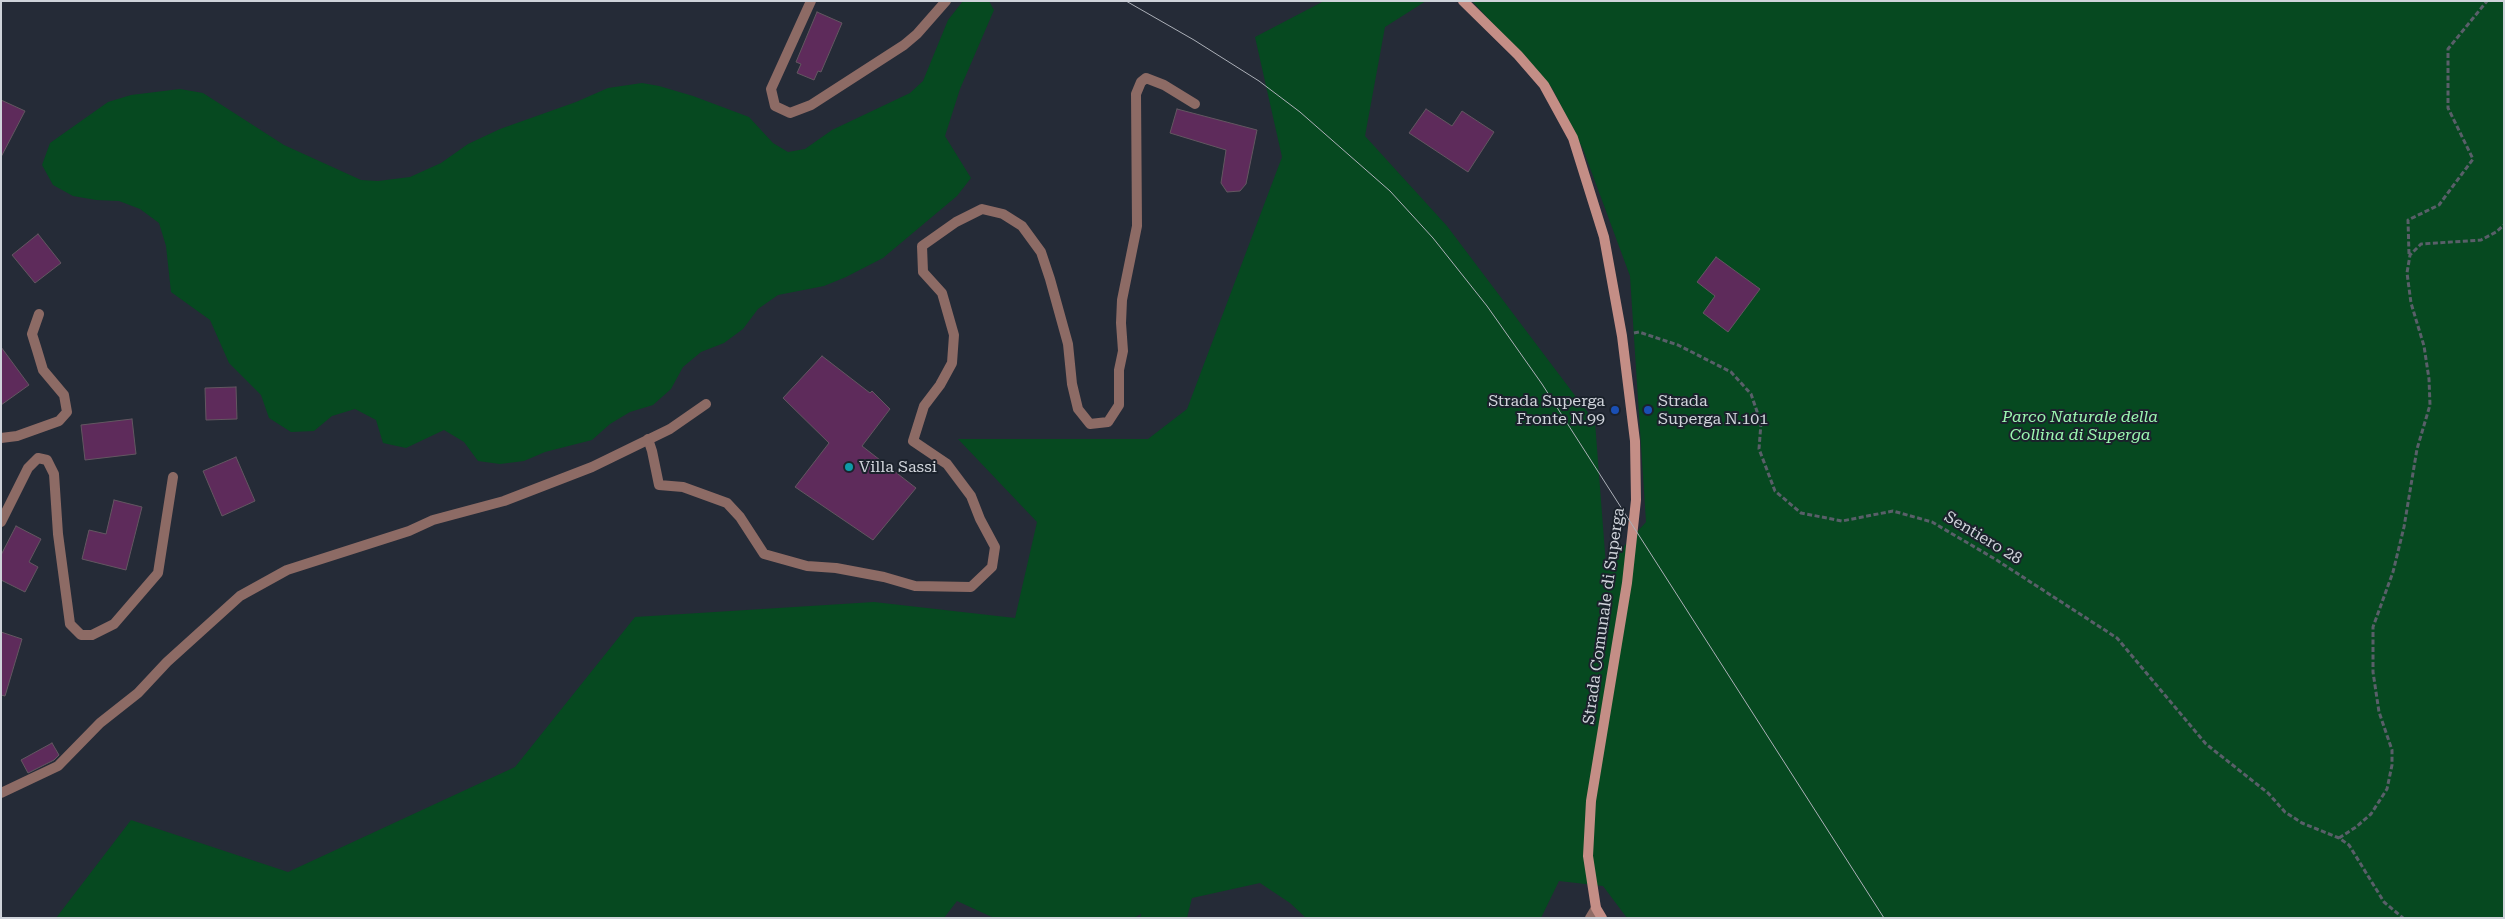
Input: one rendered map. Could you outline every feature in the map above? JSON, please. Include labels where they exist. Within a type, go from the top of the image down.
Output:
[{"type":"street","points":[[811,1],[771,89],[775,106],[790,113],[811,105],[904,44],[917,34],[946,1]]},
{"type":"street","name":"Strada Comunale di Superga","points":[[1463,1],[1518,55],[1544,85],[1573,138],[1604,237],[1622,336],[1635,441],[1636,500],[1627,583],[1591,801],[1588,856],[1596,908],[1602,918]]},
{"type":"street","points":[[648,439],[659,485],[683,487],[727,503],[740,517],[764,554],[807,566],[836,568],[884,577],[915,586],[971,587],[992,566],[995,547],[980,519],[971,496],[957,480],[947,464],[913,441],[924,406],[940,385],[952,363],[954,335],[942,293],[923,272],[922,246],[956,222],[982,209],[1003,214],[1022,226],[1041,252],[1050,279],[1068,344],[1072,384],[1078,409],[1090,424],[1108,422],[1119,405],[1119,370],[1123,351],[1122,300],[1137,226],[1136,94],[1141,82],[1146,78],[1164,85],[1195,104]]},
{"type":"street","points":[[1,438],[17,436],[59,421],[67,412],[64,395],[43,370],[32,334],[39,314]]},
{"type":"street","points":[[1,793],[58,766],[100,723],[138,693],[167,662],[240,596],[287,570],[409,531],[433,520],[504,501],[592,466],[670,429],[706,404]]},
{"type":"street","points":[[1,522],[28,468],[38,458],[47,460],[54,474],[58,534],[70,624],[81,635],[92,635],[114,624],[158,573],[172,477]]},
{"type":"street","points":[[1590,918],[1596,908]]},
{"type":"path","points":[[2403,918],[2384,902],[2349,845],[2339,838],[2371,814],[2387,789],[2392,765],[2392,750],[2379,712],[2373,672],[2373,627],[2392,572],[2404,528],[2417,449],[2430,405],[2428,371],[2406,272],[2410,254],[2408,220],[2439,205],[2473,159],[2448,108],[2448,48],[2487,1]]},
{"type":"path","points":[[2410,254],[2421,244],[2481,240],[2504,225]]},
{"type":"path","name":"Sentiero 28","points":[[1622,336],[1639,332],[1670,342],[1731,372],[1752,394],[1761,423],[1759,449],[1775,490],[1801,512],[1842,521],[1893,511],[1932,522],[1995,559],[2117,638],[2206,744],[2268,793],[2285,812],[2302,824],[2339,838]]},
{"type":"green space","points":[[963,1],[989,1],[994,10],[960,89],[945,136],[971,178],[957,196],[883,258],[824,286],[778,295],[758,309],[743,329],[724,343],[701,352],[683,367],[671,389],[653,405],[630,412],[610,424],[592,440],[545,452],[524,461],[500,464],[478,461],[464,442],[444,430],[406,448],[383,443],[376,420],[355,409],[332,416],[314,431],[291,432],[269,418],[261,395],[229,363],[210,320],[171,292],[166,246],[159,223],[140,209],[119,201],[73,196],[53,185],[42,165],[50,143],[108,102],[131,95],[180,89],[203,93],[284,145],[361,180],[378,181],[410,177],[441,163],[468,144],[500,129],[576,102],[608,88],[642,83],[693,96],[749,117],[773,143],[788,152],[805,149],[832,130],[910,93],[923,81],[948,20]]},
{"type":"green space","name":"Parco Naturale della Collina di Superga","points":[[1324,1],[1426,1],[1385,27],[1365,136],[1447,226],[1595,422],[1606,566],[1646,522],[1630,276],[1583,149],[1552,88],[1472,1],[2504,1],[2504,918],[1627,918],[1603,886],[1559,881],[1541,918],[1306,918],[1290,903],[1260,883],[1192,898],[1187,918],[1140,918],[1141,914],[1134,918],[994,918],[957,901],[944,918],[56,918],[131,820],[288,872],[515,767],[635,617],[874,602],[1015,618],[1037,522],[958,439],[1148,439],[1187,409],[1282,157],[1255,37]]},
{"type":"building","points":[[817,12],[842,23],[821,72],[818,71],[814,80],[797,73],[801,64],[796,62]]},
{"type":"building","points":[[1,100],[25,111],[1,157]]},
{"type":"building","points":[[1177,109],[1257,130],[1246,184],[1240,191],[1227,192],[1221,183],[1226,150],[1170,133]]},
{"type":"building","points":[[1426,109],[1452,126],[1462,111],[1494,132],[1468,172],[1409,133]]},
{"type":"building","points":[[38,234],[61,263],[35,283],[12,255]]},
{"type":"building","points":[[1716,257],[1760,289],[1728,332],[1703,313],[1715,296],[1697,282]]},
{"type":"building","points":[[1,347],[29,385],[1,405]]},
{"type":"building","name":"Villa Sassi","points":[[822,356],[870,393],[872,391],[890,409],[862,446],[916,488],[873,540],[795,487],[829,443],[783,398]]},
{"type":"building","points":[[236,387],[237,419],[206,420],[205,388]]},
{"type":"building","points":[[132,419],[136,454],[85,460],[81,425]]},
{"type":"building","points":[[236,457],[255,501],[222,516],[203,471]]},
{"type":"building","points":[[114,500],[142,507],[126,570],[82,559],[89,530],[106,534]]},
{"type":"building","points":[[16,526],[41,539],[29,562],[38,567],[25,592],[1,580],[1,555]]},
{"type":"building","points":[[1,632],[22,639],[5,696],[1,695]]},
{"type":"building","points":[[52,743],[59,755],[54,760],[28,773],[21,760]]},
{"type":"tram line","points":[[1126,1],[1194,40],[1259,81],[1300,112],[1390,191],[1433,238],[1487,306],[1542,384],[1884,918]]},
{"type":"place","name":"Strada Superga Fronte N.99","points":[[1615,410]]},
{"type":"place","name":"Strada Superga N.101","points":[[1648,410]]},
{"type":"place","name":"Villa Sassi","points":[[849,467]]}]
